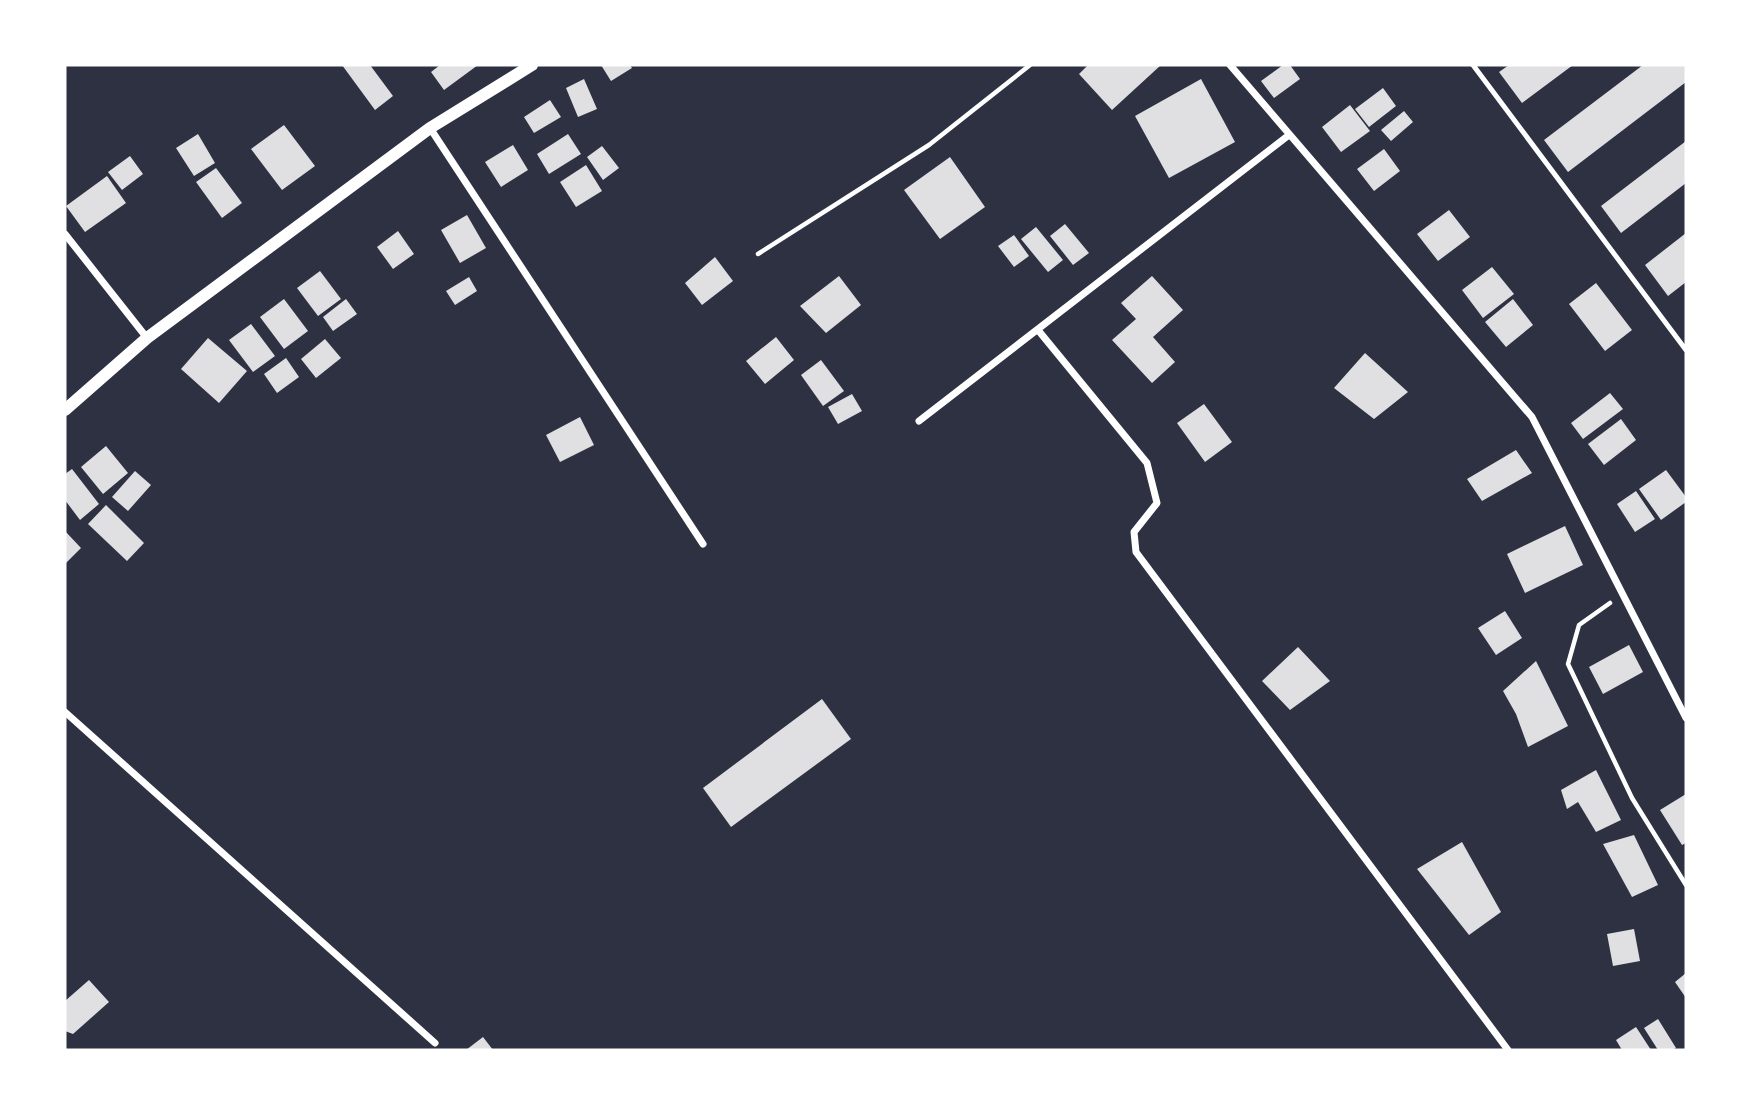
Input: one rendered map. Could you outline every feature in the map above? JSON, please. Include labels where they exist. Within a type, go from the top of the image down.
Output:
[{"type":"street","points":[[65,410],[147,338],[430,128],[532,65]]},
{"type":"street","points":[[1230,65],[1532,417],[1686,719]]},
{"type":"street","points":[[430,128],[703,544]]},
{"type":"street","points":[[919,421],[1289,135]]},
{"type":"street","points":[[65,234],[147,338]]},
{"type":"street","points":[[1038,330],[1147,463],[1157,503],[1134,532],[1136,552],[1508,1050]]},
{"type":"street","points":[[65,712],[435,1043]]},
{"type":"lane","points":[[1473,65],[1686,350]]},
{"type":"path","points":[[758,254],[929,145],[1030,65]]},
{"type":"path","points":[[1623,594],[1579,625],[1568,664],[1632,798],[1686,885]]},
{"type":"building","points":[[342,65],[370,65],[393,96],[375,110]]},
{"type":"building","points":[[440,65],[478,65],[444,90],[431,72]]},
{"type":"building","points":[[601,65],[630,65],[632,68],[611,81]]},
{"type":"building","points":[[1088,65],[1161,65],[1112,110],[1079,74]]},
{"type":"building","points":[[1283,65],[1290,65],[1300,79],[1274,98],[1261,81]]},
{"type":"building","points":[[1509,65],[1573,65],[1522,103],[1499,72]]},
{"type":"building","points":[[1643,65],[1686,65],[1686,82],[1568,172],[1544,140]]},
{"type":"building","points":[[584,79],[597,109],[578,117],[566,88]]},
{"type":"building","points":[[1201,79],[1235,142],[1169,178],[1135,116]]},
{"type":"building","points":[[1383,88],[1396,106],[1369,127],[1355,109]]},
{"type":"building","points":[[550,100],[561,117],[534,133],[524,117]]},
{"type":"building","points":[[1350,105],[1370,131],[1341,152],[1322,127]]},
{"type":"building","points":[[1404,111],[1413,122],[1391,141],[1381,130]]},
{"type":"building","points":[[284,125],[315,166],[282,190],[251,149]]},
{"type":"building","points":[[198,134],[215,163],[194,176],[176,148]]},
{"type":"building","points":[[568,134],[581,154],[549,174],[537,154]]},
{"type":"building","points":[[1686,141],[1686,183],[1621,233],[1601,206]]},
{"type":"building","points":[[513,145],[528,170],[501,187],[485,162]]},
{"type":"building","points":[[602,146],[619,168],[603,180],[587,157]]},
{"type":"building","points":[[1384,149],[1400,171],[1374,191],[1357,169]]},
{"type":"building","points":[[130,156],[143,174],[122,190],[108,172]]},
{"type":"building","points":[[950,157],[985,207],[940,239],[904,190]]},
{"type":"building","points":[[586,165],[602,191],[576,207],[560,182]]},
{"type":"building","points":[[216,168],[242,203],[222,218],[196,182]]},
{"type":"building","points":[[107,176],[126,203],[85,232],[66,206]]},
{"type":"building","points":[[1449,210],[1470,237],[1438,261],[1417,234]]},
{"type":"building","points":[[467,215],[486,248],[460,263],[441,230]]},
{"type":"building","points":[[1065,224],[1089,253],[1073,265],[1050,236]]},
{"type":"building","points":[[1036,227],[1063,260],[1048,272],[1021,239]]},
{"type":"building","points":[[398,231],[414,254],[393,269],[377,247]]},
{"type":"building","points":[[1686,233],[1686,282],[1668,296],[1645,265]]},
{"type":"building","points":[[1014,235],[1029,256],[1014,267],[998,246]]},
{"type":"building","points":[[715,257],[733,281],[702,305],[685,283]]},
{"type":"building","points":[[1492,267],[1514,294],[1483,318],[1462,290]]},
{"type":"building","points":[[320,271],[341,299],[318,316],[297,288]]},
{"type":"building","points":[[839,276],[861,305],[826,333],[800,306]]},
{"type":"building","points":[[1152,276],[1183,310],[1153,337],[1175,362],[1152,383],[1112,340],[1136,319],[1121,303]]},
{"type":"building","points":[[469,277],[477,291],[455,305],[446,291]]},
{"type":"building","points":[[1596,283],[1632,330],[1605,351],[1569,304]]},
{"type":"building","points":[[284,299],[308,331],[284,349],[260,317]]},
{"type":"building","points":[[346,299],[357,314],[333,331],[323,317]]},
{"type":"building","points":[[1513,299],[1533,325],[1506,347],[1485,322]]},
{"type":"building","points":[[251,324],[275,356],[253,372],[229,340]]},
{"type":"building","points":[[776,337],[794,360],[765,384],[746,361]]},
{"type":"building","points":[[208,338],[247,371],[219,403],[181,369]]},
{"type":"building","points":[[325,339],[341,358],[316,378],[301,359]]},
{"type":"building","points":[[1365,353],[1408,392],[1374,419],[1334,388]]},
{"type":"building","points":[[286,358],[299,377],[277,393],[264,374]]},
{"type":"building","points":[[821,360],[844,391],[823,406],[801,375]]},
{"type":"building","points":[[1610,393],[1623,409],[1583,439],[1571,423]]},
{"type":"building","points":[[852,394],[862,411],[838,424],[828,407]]},
{"type":"building","points":[[1204,404],[1232,442],[1205,462],[1177,423]]},
{"type":"building","points":[[580,417],[594,445],[560,462],[546,435]]},
{"type":"building","points":[[1621,419],[1636,440],[1604,465],[1588,444]]},
{"type":"building","points":[[106,446],[128,473],[103,494],[81,467]]},
{"type":"building","points":[[1516,450],[1532,473],[1482,501],[1467,479]]},
{"type":"building","points":[[72,469],[99,504],[80,520],[65,500],[65,474]]},
{"type":"building","points":[[1666,470],[1686,497],[1686,502],[1661,520],[1639,489]]},
{"type":"building","points":[[135,471],[151,485],[128,511],[112,497]]},
{"type":"building","points":[[1636,491],[1655,519],[1635,532],[1617,504]]},
{"type":"building","points":[[106,505],[144,543],[127,561],[88,524]]},
{"type":"building","points":[[1565,526],[1583,565],[1525,593],[1507,554]]},
{"type":"building","points":[[65,531],[81,548],[65,564]]},
{"type":"building","points":[[1505,611],[1522,638],[1496,655],[1478,628]]},
{"type":"building","points":[[1629,645],[1643,672],[1603,694],[1589,667]]},
{"type":"building","points":[[1298,647],[1330,681],[1290,710],[1262,681]]},
{"type":"building","points":[[1536,661],[1568,726],[1528,747],[1516,714],[1503,691]]},
{"type":"building","points":[[822,699],[851,739],[731,827],[703,788]]},
{"type":"building","points":[[1596,770],[1621,820],[1596,832],[1578,802],[1567,809],[1561,790]]},
{"type":"building","points":[[1686,794],[1686,843],[1682,845],[1660,810]]},
{"type":"building","points":[[1634,835],[1658,885],[1632,897],[1603,844]]},
{"type":"building","points":[[1462,842],[1501,912],[1469,935],[1417,869]]},
{"type":"building","points":[[1634,929],[1640,961],[1613,966],[1607,934]]},
{"type":"building","points":[[1686,973],[1686,998],[1675,982]]},
{"type":"building","points":[[89,980],[109,1002],[73,1034],[65,1031],[65,1001]]},
{"type":"building","points":[[1658,1019],[1676,1048],[1658,1050],[1644,1028]]},
{"type":"building","points":[[1636,1027],[1651,1050],[1622,1050],[1616,1040]]},
{"type":"building","points":[[483,1037],[493,1050],[466,1050]]}]
